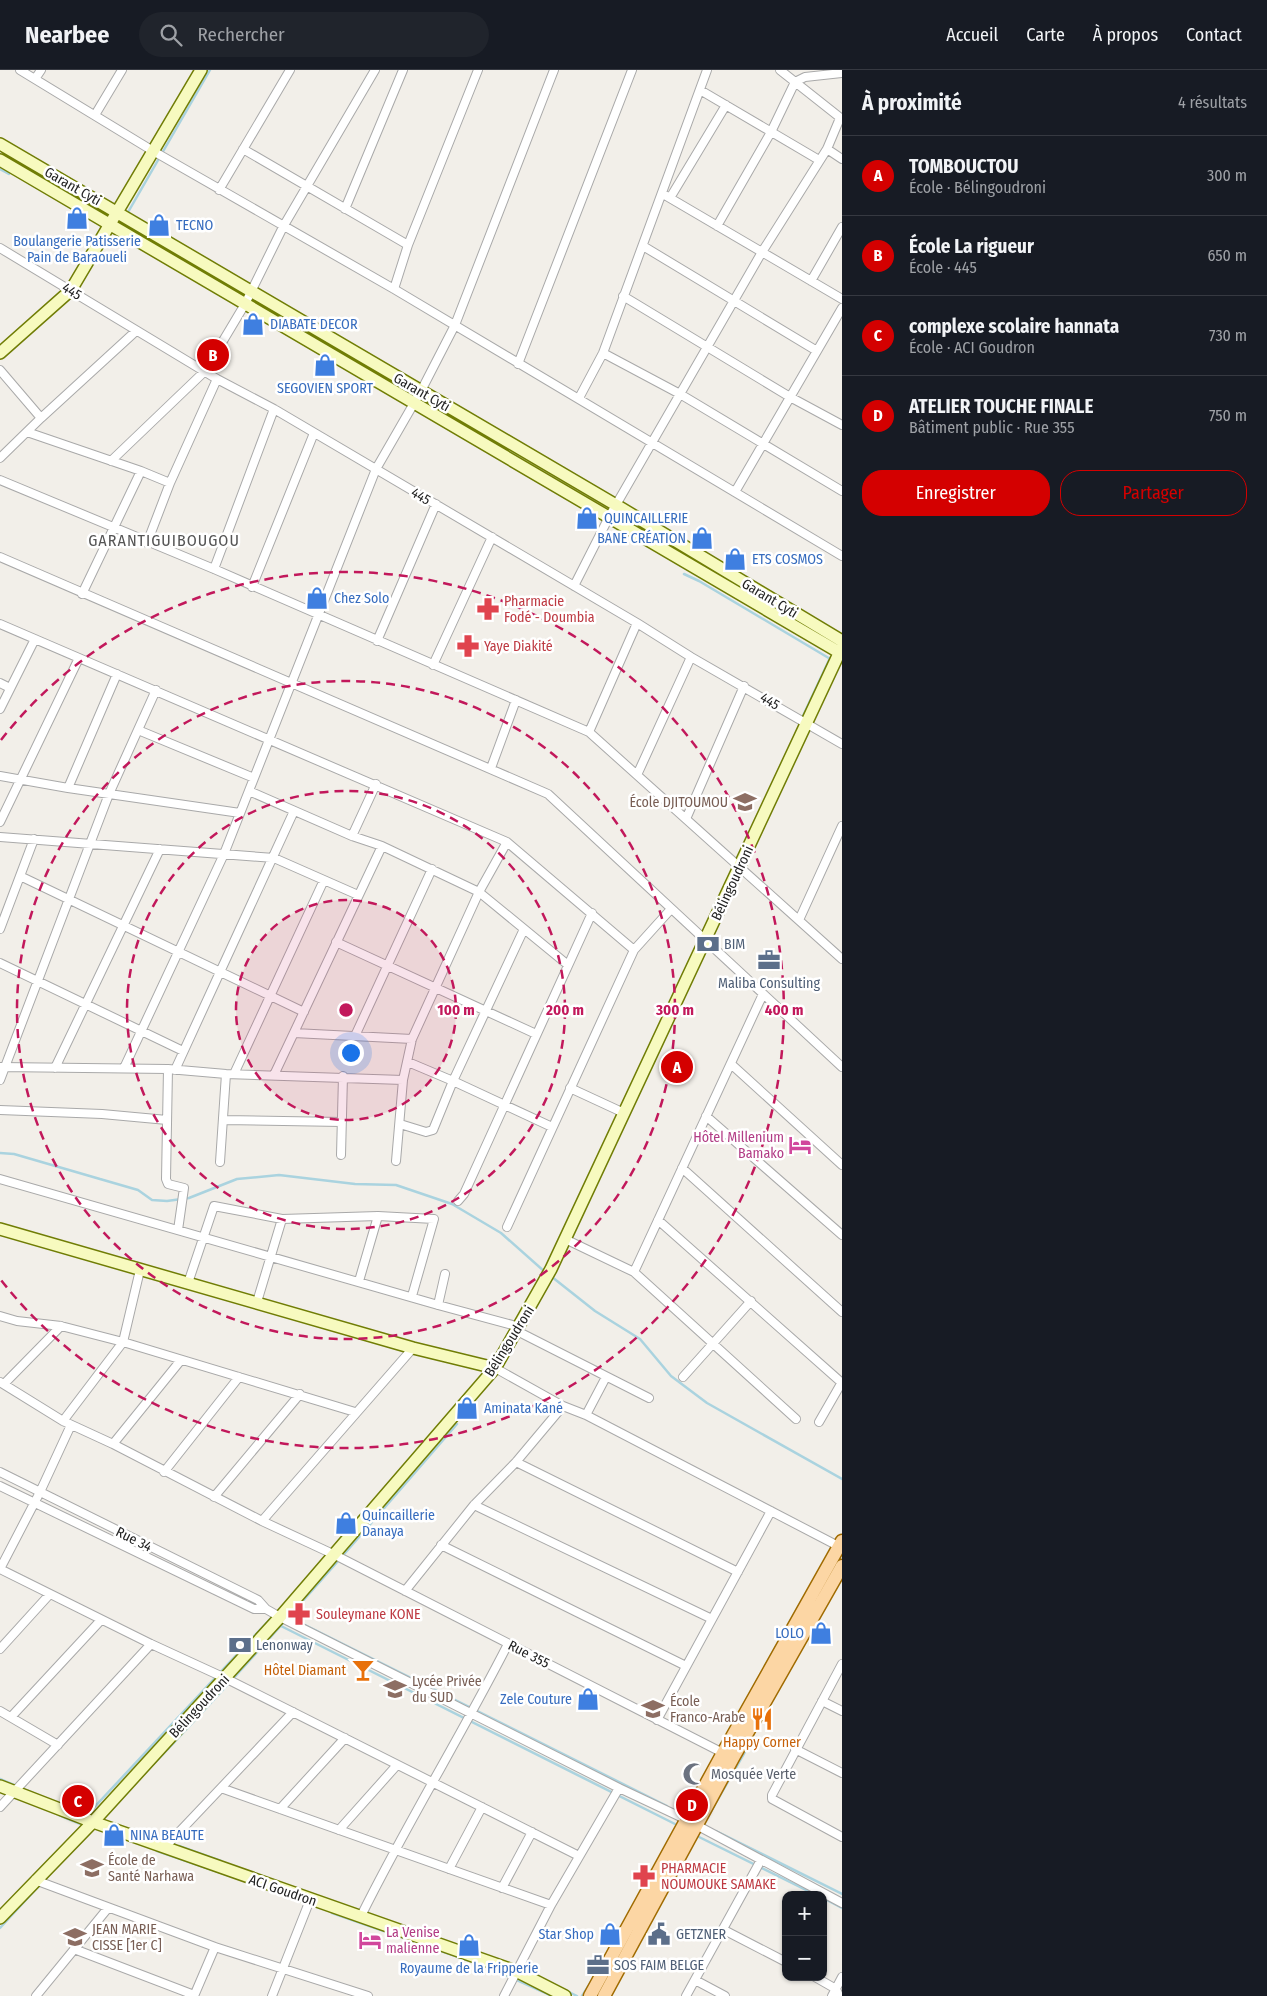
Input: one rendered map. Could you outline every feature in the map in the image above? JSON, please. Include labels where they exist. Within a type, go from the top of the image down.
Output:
[{"type":"main road","points":[[604,1996],[692,1823],[723,1753],[841,1545]]},
{"type":"main road","points":[[590,1996],[732,1758],[842,1566]]},
{"type":"street","points":[[20,70],[219,190],[394,289],[518,364],[579,398],[842,556]]},
{"type":"street","points":[[35,79],[41,70]]},
{"type":"street","points":[[95,115],[122,70]]},
{"type":"street","points":[[0,353],[71,290],[201,70]]},
{"type":"street","points":[[219,190],[290,70]]},
{"type":"street","points":[[111,461],[204,371],[245,304],[284,227],[375,70]]},
{"type":"street","points":[[345,209],[403,70]]},
{"type":"street","points":[[394,289],[408,245],[478,70]]},
{"type":"street","points":[[124,1068],[224,854],[376,469],[421,391],[455,325],[554,70]]},
{"type":"street","points":[[518,364],[632,70]]},
{"type":"street","points":[[579,398],[603,353],[643,246],[666,196],[707,70]]},
{"type":"street","points":[[574,586],[616,505],[762,252],[827,149],[841,118],[780,70]]},
{"type":"street","points":[[717,226],[771,132],[795,82],[805,77],[842,73]]},
{"type":"street","points":[[700,90],[819,160]]},
{"type":"street","points":[[666,196],[726,105]]},
{"type":"street","name":"Garant Cyti","points":[[0,144],[616,505],[841,649]]},
{"type":"street","points":[[243,149],[408,245]]},
{"type":"street","points":[[827,149],[842,159]]},
{"type":"street","name":"Garant Cyti","points":[[0,160],[609,518],[841,649]]},
{"type":"street","points":[[666,196],[842,299]]},
{"type":"street","points":[[811,281],[842,227]]},
{"type":"street","points":[[643,246],[817,351]]},
{"type":"street","name":"445","points":[[2,251],[71,290],[217,379],[314,432],[637,623],[691,657],[842,744]]},
{"type":"street","points":[[623,296],[790,397],[842,425]]},
{"type":"street","points":[[735,492],[842,308]]},
{"type":"street","points":[[0,458],[136,331]]},
{"type":"street","points":[[603,353],[680,394],[842,491]]},
{"type":"street","points":[[0,370],[41,418]]},
{"type":"street","points":[[147,543],[170,483],[217,379]]},
{"type":"street","points":[[214,570],[274,409]]},
{"type":"street","points":[[28,432],[170,483]]},
{"type":"street","points":[[252,587],[314,432]]},
{"type":"street","points":[[82,594],[141,471]]},
{"type":"street","points":[[0,480],[214,570],[588,732],[842,957]]},
{"type":"street","points":[[377,641],[436,504]]},
{"type":"street","points":[[433,665],[492,537]]},
{"type":"street","points":[[0,557],[548,794],[842,1066]]},
{"type":"street","points":[[588,732],[637,623]]},
{"type":"street","points":[[0,624],[376,784],[507,842],[634,950]]},
{"type":"street","points":[[0,709],[35,639]]},
{"type":"street","name":"Bélingoudroni","points":[[0,1918],[93,1822],[280,1617],[495,1368],[551,1269],[841,649]]},
{"type":"street","points":[[637,775],[691,657]]},
{"type":"street","points":[[0,822],[79,658]]},
{"type":"street","points":[[68,788],[117,674]]},
{"type":"street","points":[[0,683],[10,688]]},
{"type":"street","points":[[686,820],[744,686]]},
{"type":"street","points":[[0,1080],[109,794],[156,690]]},
{"type":"street","points":[[491,768],[516,700]]},
{"type":"street","points":[[138,730],[254,778]]},
{"type":"street","points":[[0,776],[240,813]]},
{"type":"street","points":[[352,836],[376,784]]},
{"type":"street","points":[[249,791],[352,836],[382,846],[479,892],[568,965]]},
{"type":"street","points":[[178,1230],[184,1188],[168,1184],[166,1179],[166,1120],[171,1069],[184,1051],[274,858],[294,810]]},
{"type":"street","points":[[799,920],[842,826]]},
{"type":"street","points":[[0,837],[274,858],[358,895]]},
{"type":"street","points":[[0,928],[34,839]]},
{"type":"street","points":[[396,1161],[402,1080],[408,1062],[412,1039],[479,892],[507,842]]},
{"type":"street","points":[[274,1075],[382,846]]},
{"type":"street","points":[[55,1068],[160,849]]},
{"type":"street","points":[[355,1036],[432,869]]},
{"type":"street","points":[[20,876],[304,1012]]},
{"type":"street","points":[[220,1162],[223,1120],[230,1074],[270,996],[324,880]]},
{"type":"street","points":[[507,1227],[634,950],[671,909]]},
{"type":"street","points":[[458,1201],[464,1194],[592,913]]},
{"type":"street","points":[[400,1124],[426,1132],[433,1130],[453,1080],[524,929]]},
{"type":"street","points":[[336,942],[536,1034]]},
{"type":"street","points":[[0,963],[184,1051]]},
{"type":"street","points":[[634,1272],[763,994]]},
{"type":"street","points":[[294,1033],[412,1039]]},
{"type":"street","points":[[408,1062],[453,1080],[552,1128]]},
{"type":"street","points":[[731,1064],[842,1165]]},
{"type":"street","points":[[3,1068],[171,1069],[230,1074],[343,1076],[402,1080]]},
{"type":"street","points":[[341,1156],[343,1076]]},
{"type":"street","points":[[570,1088],[624,1113]]},
{"type":"street","points":[[0,1110],[102,1114],[166,1120]]},
{"type":"street","points":[[706,1116],[842,1235]]},
{"type":"street","points":[[223,1120],[342,1122]]},
{"type":"street","points":[[682,1168],[842,1312]]},
{"type":"street","points":[[0,1179],[412,1296],[518,1329],[649,1398]]},
{"type":"street","points":[[188,1283],[214,1206],[282,1219],[378,1216],[434,1219],[412,1296]]},
{"type":"street","points":[[359,1281],[378,1216]]},
{"type":"street","points":[[257,1302],[282,1219]]},
{"type":"street","points":[[658,1220],[842,1383],[819,1422]]},
{"type":"street","points":[[0,1229],[413,1348],[495,1368],[563,1406],[586,1415],[771,1511],[841,1545]]},
{"type":"street","points":[[565,1239],[634,1272],[796,1418]]},
{"type":"street","points":[[63,1421],[123,1342],[140,1270]]},
{"type":"street","points":[[438,1305],[445,1274]]},
{"type":"street","points":[[683,1377],[751,1301]]},
{"type":"street","points":[[0,1316],[17,1321],[61,1326],[123,1342],[355,1412]]},
{"type":"street","points":[[2,1383],[61,1326]]},
{"type":"street","points":[[262,1521],[355,1412],[413,1348]]},
{"type":"street","points":[[113,1444],[181,1360]]},
{"type":"street","points":[[164,1472],[239,1377]]},
{"type":"street","points":[[586,1415],[606,1377]]},
{"type":"street","name":"Rue 355","points":[[2,1383],[63,1421],[113,1444],[262,1521],[335,1555],[723,1753]]},
{"type":"street","points":[[214,1497],[300,1394]]},
{"type":"street","points":[[405,1591],[474,1505],[516,1462],[563,1406]]},
{"type":"street","points":[[71,1425],[40,1492],[0,1569],[49,1595],[225,1678],[579,1856]]},
{"type":"street","points":[[516,1462],[738,1572]]},
{"type":"street","name":"Rue 34","points":[[0,1472],[258,1600],[266,1609],[280,1617],[692,1823],[842,1903]]},
{"type":"street","name":"Rue 34","points":[[0,1486],[254,1609],[266,1609]]},
{"type":"street","points":[[474,1505],[712,1619]]},
{"type":"street","points":[[657,1720],[771,1511]]},
{"type":"street","points":[[441,1546],[686,1666]]},
{"type":"street","points":[[0,1649],[49,1595]]},
{"type":"street","points":[[11,1717],[101,1620]]},
{"type":"street","points":[[0,1807],[151,1644]]},
{"type":"street","points":[[361,1916],[394,1849],[473,1713],[508,1644]]},
{"type":"street","points":[[842,1664],[772,1795],[772,1799],[842,1838]]},
{"type":"street","points":[[822,1701],[842,1711]]},
{"type":"street","points":[[0,1711],[58,1745]]},
{"type":"street","points":[[165,1847],[293,1712]]},
{"type":"street","points":[[280,1809],[345,1738]]},
{"type":"street","points":[[795,1750],[842,1773]]},
{"type":"street","points":[[339,1830],[397,1764]]},
{"type":"street","name":"ACI Goudron","points":[[0,1786],[93,1822],[310,1900],[361,1916],[518,1972],[565,1996]]},
{"type":"street","points":[[221,1788],[551,1905]]},
{"type":"street","points":[[504,1996],[551,1905],[619,1788]]},
{"type":"street","points":[[448,1869],[482,1807]]},
{"type":"street","points":[[502,1888],[532,1832]]},
{"type":"street","points":[[686,1996],[761,1860]]},
{"type":"street","points":[[35,1880],[216,1947],[283,1968],[352,1994],[368,1996]]},
{"type":"street","points":[[272,1996],[310,1900]]},
{"type":"street","points":[[36,1996],[108,1908]]},
{"type":"street","points":[[724,1930],[782,1960]]},
{"type":"street","points":[[74,1949],[194,1995],[216,1947]]},
{"type":"street","points":[[819,1981],[836,1994],[842,1978]]},
{"type":"street","points":[[695,1980],[725,1996]]},
{"type":"waterway","points":[[127,214],[210,70]]},
{"type":"waterway","points":[[0,169],[9,174]]},
{"type":"waterway","points":[[684,574],[832,660]]},
{"type":"waterway","points":[[802,718],[830,658]]},
{"type":"waterway","points":[[0,1153],[14,1154],[100,1179]]},
{"type":"waterway","points":[[100,1179],[138,1190],[152,1200],[167,1201],[189,1198],[237,1179],[279,1175],[355,1184],[396,1185],[452,1204],[501,1233],[545,1272]]},
{"type":"waterway","points":[[552,1277],[595,1311],[640,1339],[671,1376],[707,1403],[842,1479]]},
{"type":"waterway","points":[[146,1772],[343,1556],[457,1424]]},
{"type":"waterway","points":[[765,1666],[802,1600]]},
{"type":"waterway","points":[[87,1815],[272,1617]]},
{"type":"waterway","points":[[289,1617],[667,1806]]},
{"type":"waterway","points":[[281,1626],[677,1825]]},
{"type":"waterway","points":[[710,1813],[745,1752]]},
{"type":"waterway","points":[[0,1779],[40,1796]]},
{"type":"waterway","points":[[59,1815],[83,1825]]},
{"type":"waterway","points":[[716,1831],[842,1894]]},
{"type":"waterway","points":[[697,1836],[808,1891]]},
{"type":"waterway","points":[[179,1846],[221,1861]]},
{"type":"waterway","points":[[157,1851],[230,1876]]},
{"type":"waterway","points":[[0,1928],[48,1876]]},
{"type":"waterway","points":[[827,1900],[842,1908]]},
{"type":"waterway","points":[[332,1913],[487,1967]]},
{"type":"waterway","points":[[492,1969],[552,1996]]},
{"type":"waterway","points":[[582,1996],[591,1982]]},
{"type":"waterway","points":[[567,1991],[577,1996]]},
{"type":"place","name":"Boulangerie Patisserie Pain de Baraoueli","points":[[77,218]]},
{"type":"place","name":"TECNO","points":[[159,225]]},
{"type":"place","name":"DIABATE DECOR","points":[[253,324]]},
{"type":"place","name":"École La rigueur","points":[[213,355]]},
{"type":"place","name":"SEGOVIEN SPORT","points":[[325,365]]},
{"type":"place","name":"QUINCAILLERIE","points":[[587,518]]},
{"type":"place","name":"BANE CRÉATION","points":[[702,538]]},
{"type":"place","name":"ETS COSMOS","points":[[735,559]]},
{"type":"place","name":"Chez Solo","points":[[317,598]]},
{"type":"place","name":"Pharmacie Fodé - Doumbia","points":[[488,609]]},
{"type":"place","name":"Yaye Diakité","points":[[468,646]]},
{"type":"place","name":"École DJITOUMOU","points":[[745,802]]},
{"type":"place","name":"BIM","points":[[708,944]]},
{"type":"place","name":"Maliba Consulting","points":[[769,960]]},
{"type":"place","name":"TOMBOUCTOU","points":[[677,1067]]},
{"type":"place","name":"Hôtel Millenium Bamako","points":[[800,1145]]},
{"type":"place","name":"Aminata Kané","points":[[467,1408]]},
{"type":"place","name":"Quincaillerie Danaya","points":[[346,1523]]},
{"type":"place","name":"Souleymane KONE","points":[[299,1614]]},
{"type":"place","name":"LOLO","points":[[821,1633]]},
{"type":"place","name":"Lenonway","points":[[240,1645]]},
{"type":"place","name":"Hôtel Diamant","points":[[363,1670]]},
{"type":"place","name":"Lycée Privée du SUD","points":[[395,1689]]},
{"type":"place","name":"Zele Couture","points":[[588,1699]]},
{"type":"place","name":"École Franco-Arabe","points":[[653,1709]]},
{"type":"place","name":"Happy Corner","points":[[762,1719]]},
{"type":"place","name":"Mosquée Verte","points":[[694,1774]]},
{"type":"place","name":"complexe scolaire hannata","points":[[78,1801]]},
{"type":"place","name":"ATELIER TOUCHE FINALE","points":[[692,1805]]},
{"type":"place","name":"NINA BEAUTE","points":[[114,1835]]},
{"type":"place","name":"École de Santé Narhawa","points":[[92,1868]]},
{"type":"place","name":"PHARMACIE NOUMOUKE SAMAKE","points":[[644,1876]]},
{"type":"place","name":"Star Shop","points":[[610,1934]]},
{"type":"place","name":"GETZNER","points":[[659,1934]]},
{"type":"place","name":"JEAN MARIE CISSE [1er C]","points":[[75,1937]]},
{"type":"place","name":"La Venise malienne","points":[[370,1940]]},
{"type":"place","name":"Royaume de la Fripperie","points":[[469,1945]]},
{"type":"place","name":"SOS FAIM BELGE","points":[[598,1965]]},
{"type":"district","name":"GARANTIGUIBOUGOU","points":[[164,540]]}]
